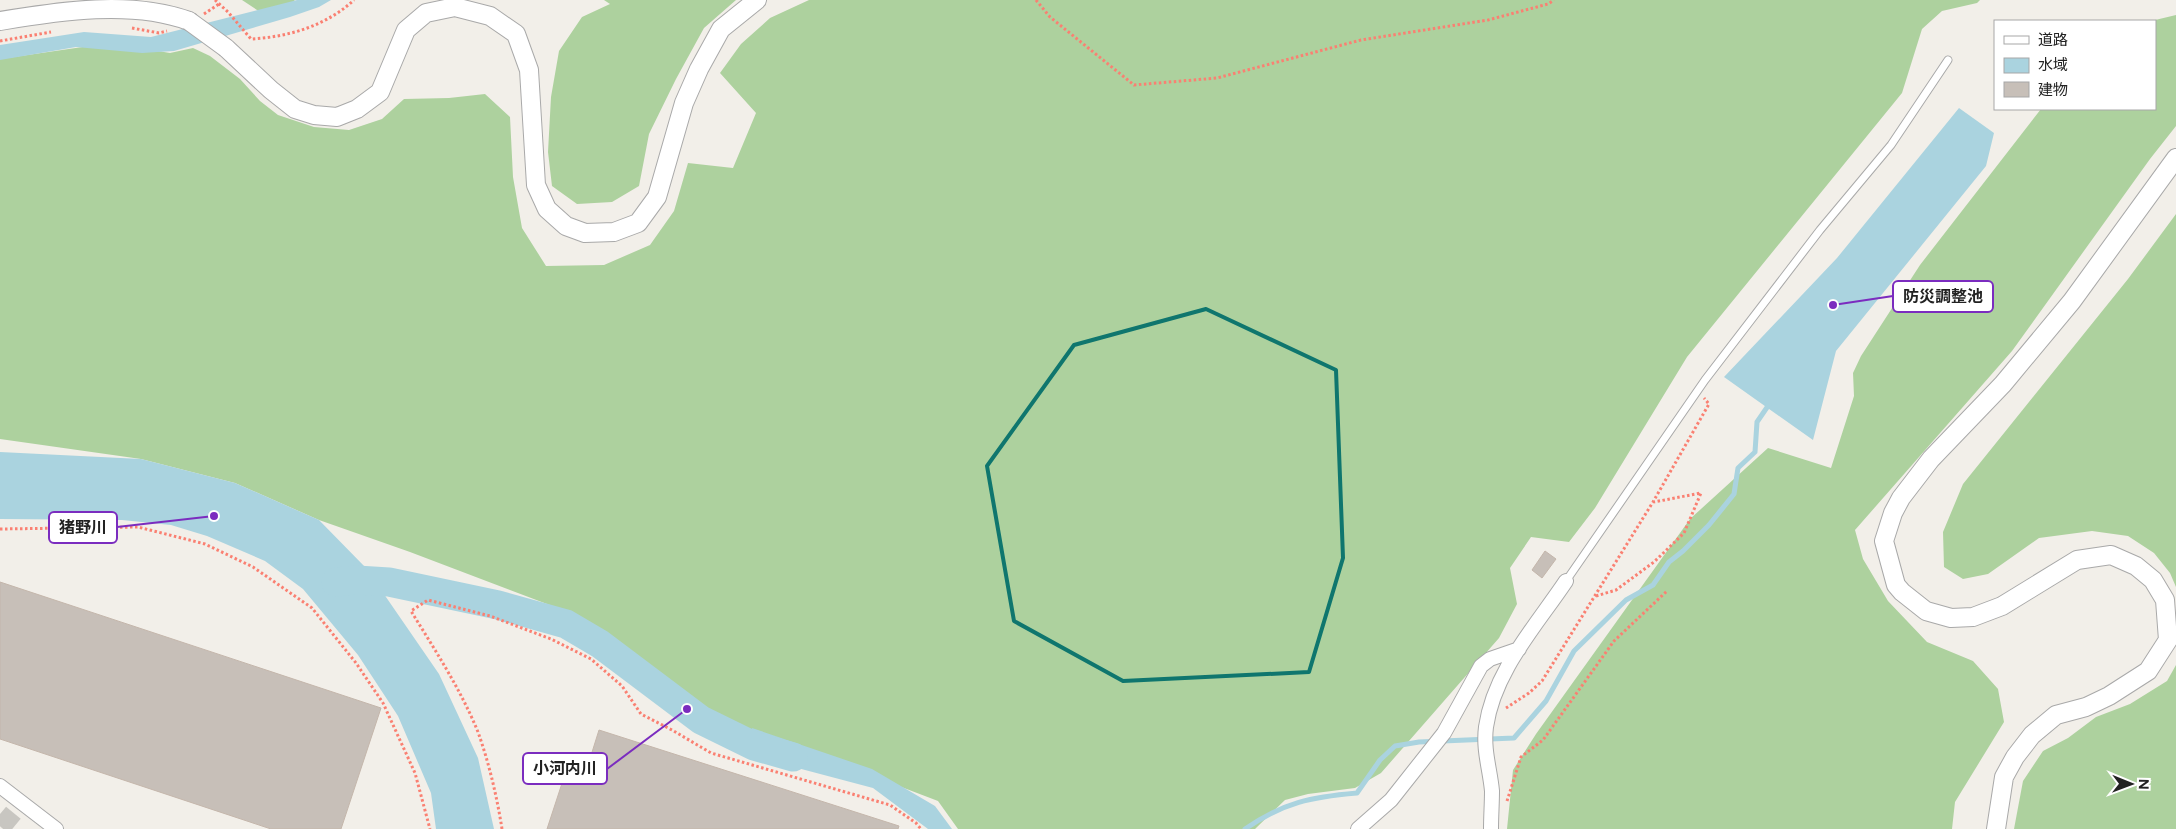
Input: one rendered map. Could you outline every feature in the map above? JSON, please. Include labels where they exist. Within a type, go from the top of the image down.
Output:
[{"type":"street","points":[[0,21],[100,4],[129,4],[157,9],[187,22],[226,48],[271,90],[295,109],[314,115],[338,117],[357,109],[380,92],[406,30],[426,13],[455,7],[490,16],[516,34],[529,70],[536,185],[547,209],[566,226],[585,233],[614,232],[638,223],[657,197],[684,104],[699,69],[722,28],[757,0]]},
{"type":"street","points":[[1996,829],[2004,778],[2014,757],[2032,735],[2056,715],[2086,707],[2109,696],[2148,671],[2168,640],[2165,600],[2153,580],[2136,566],[2111,555],[2077,560],[2002,606],[1973,617],[1950,618],[1926,610],[1902,592],[1896,585],[1884,542],[1893,512],[1901,498],[1932,459],[2003,384],[2072,301],[2176,158]]},
{"type":"street","points":[[1491,825],[1492,790],[1486,764],[1488,721],[1494,694],[1518,649],[1566,581]]},
{"type":"street","points":[[1358,829],[1391,800],[1444,733],[1480,666],[1490,659],[1518,649]]},
{"type":"street","points":[[0,786],[56,829]]},
{"type":"lane","points":[[1566,581],[1697,391],[1820,230],[1890,146],[1948,60]]},
{"type":"path","points":[[215,0],[228,12],[250,39],[268,38],[307,29],[342,11],[354,0]]},
{"type":"path","points":[[1036,0],[1050,17],[1134,85],[1217,78],[1362,40],[1488,20],[1548,4],[1554,0]]},
{"type":"path","points":[[122,26],[159,34],[187,22],[220,4]]},
{"type":"path","points":[[0,41],[57,30]]},
{"type":"path","points":[[1488,721],[1529,693],[1542,681],[1653,502],[1709,404],[1697,391]]},
{"type":"path","points":[[1594,597],[1616,590],[1654,562],[1684,533],[1701,493],[1653,502]]},
{"type":"path","points":[[0,529],[138,527],[205,544],[253,567],[268,577],[312,608],[356,663],[383,703],[415,773],[430,829]]},
{"type":"path","points":[[1491,825],[1501,818],[1519,770],[1521,757],[1543,740],[1614,641],[1667,592]]},
{"type":"path","points":[[502,829],[497,801],[478,732],[442,660],[411,611],[428,600],[490,616],[551,639],[591,659],[622,686],[641,714],[711,753],[890,805],[916,823],[921,829]]},
{"type":"highlighted area","points":[[1206,309],[1336,370],[1343,558],[1309,672],[1123,681],[1014,621],[987,466],[1074,345]]},
{"type":"green space","points":[[242,0],[295,0],[272,20]]},
{"type":"green space","points":[[604,0],[736,0],[704,28],[676,79],[649,134],[639,186],[612,202],[577,204],[552,186],[548,152],[551,97],[559,51],[582,17],[610,4]]},
{"type":"green space","points":[[809,0],[1980,0],[1977,3],[1942,11],[1922,29],[1902,93],[1687,357],[1595,508],[1569,542],[1531,537],[1510,568],[1517,604],[1499,638],[1381,773],[1355,788],[1308,794],[1285,800],[1255,829],[958,829],[938,801],[849,767],[755,737],[677,689],[635,653],[576,615],[410,552],[319,520],[235,483],[141,459],[0,439],[0,59],[110,43],[170,53],[193,48],[210,56],[240,79],[260,101],[278,115],[314,127],[349,130],[382,119],[404,99],[449,98],[485,94],[510,117],[513,177],[522,228],[546,266],[604,265],[650,245],[674,211],[688,163],[733,168],[756,113],[720,73],[741,44],[770,18]]},
{"type":"green space","points":[[2176,15],[2176,126],[2150,159],[2012,351],[1855,530],[1863,559],[1888,601],[1927,642],[1973,661],[1998,689],[2004,722],[1955,802],[1952,829],[1507,829],[1513,770],[1536,734],[1690,519],[1768,448],[1831,468],[1854,396],[1853,373],[1861,356],[1920,265],[2040,110],[2156,110],[2155,20]]},
{"type":"green space","points":[[2176,214],[2176,587],[2170,573],[2154,553],[2128,536],[2092,531],[2039,538],[1988,574],[1963,579],[1944,567],[1943,532],[1963,484],[2128,279]]},
{"type":"green space","points":[[2176,665],[2176,829],[2014,829],[2023,781],[2043,751],[2068,738],[2096,717],[2130,704],[2167,681]]},
{"type":"water","points":[[297,0],[331,0],[319,7],[290,17],[174,51],[142,53],[76,47],[0,60],[0,45],[84,32],[151,37]]},
{"type":"water","points":[[1959,108],[1994,133],[1986,166],[1836,351],[1813,440],[1724,377],[1837,258]]},
{"type":"water","points":[[0,452],[141,459],[235,483],[319,520],[366,568],[439,674],[478,758],[494,829],[436,829],[431,793],[398,716],[358,655],[303,589],[265,561],[207,536],[171,525],[122,520],[0,519]]},
{"type":"water","points":[[752,728],[872,769],[935,806],[952,829],[928,829],[873,788],[756,757]]},
{"type":"building","points":[[1545,551],[1556,559],[1542,578],[1532,570]]},
{"type":"building","points":[[0,582],[381,708],[341,829],[271,829],[0,739]]},
{"type":"building","points":[[599,730],[899,826],[898,829],[547,829],[570,759],[588,765]]},
{"type":"waterway","points":[[1245,829],[1259,820],[1299,802],[1357,793],[1380,760],[1395,746],[1419,742],[1514,738],[1546,701],[1574,651],[1626,600],[1653,585],[1669,562],[1709,525],[1734,494],[1738,468],[1755,452],[1757,422],[1770,403]]},
{"type":"waterway","points":[[336,582],[357,580],[389,582],[498,605],[566,624],[600,644],[701,720],[754,746],[793,757]]},
{"type":"tunnel","points":[[0,814],[18,829]]},
{"type":"place","name":"防災調整池","points":[[1833,305]]},
{"type":"place","name":"猪野川","points":[[214,516]]},
{"type":"place","name":"小河内川","points":[[687,709]]}]
